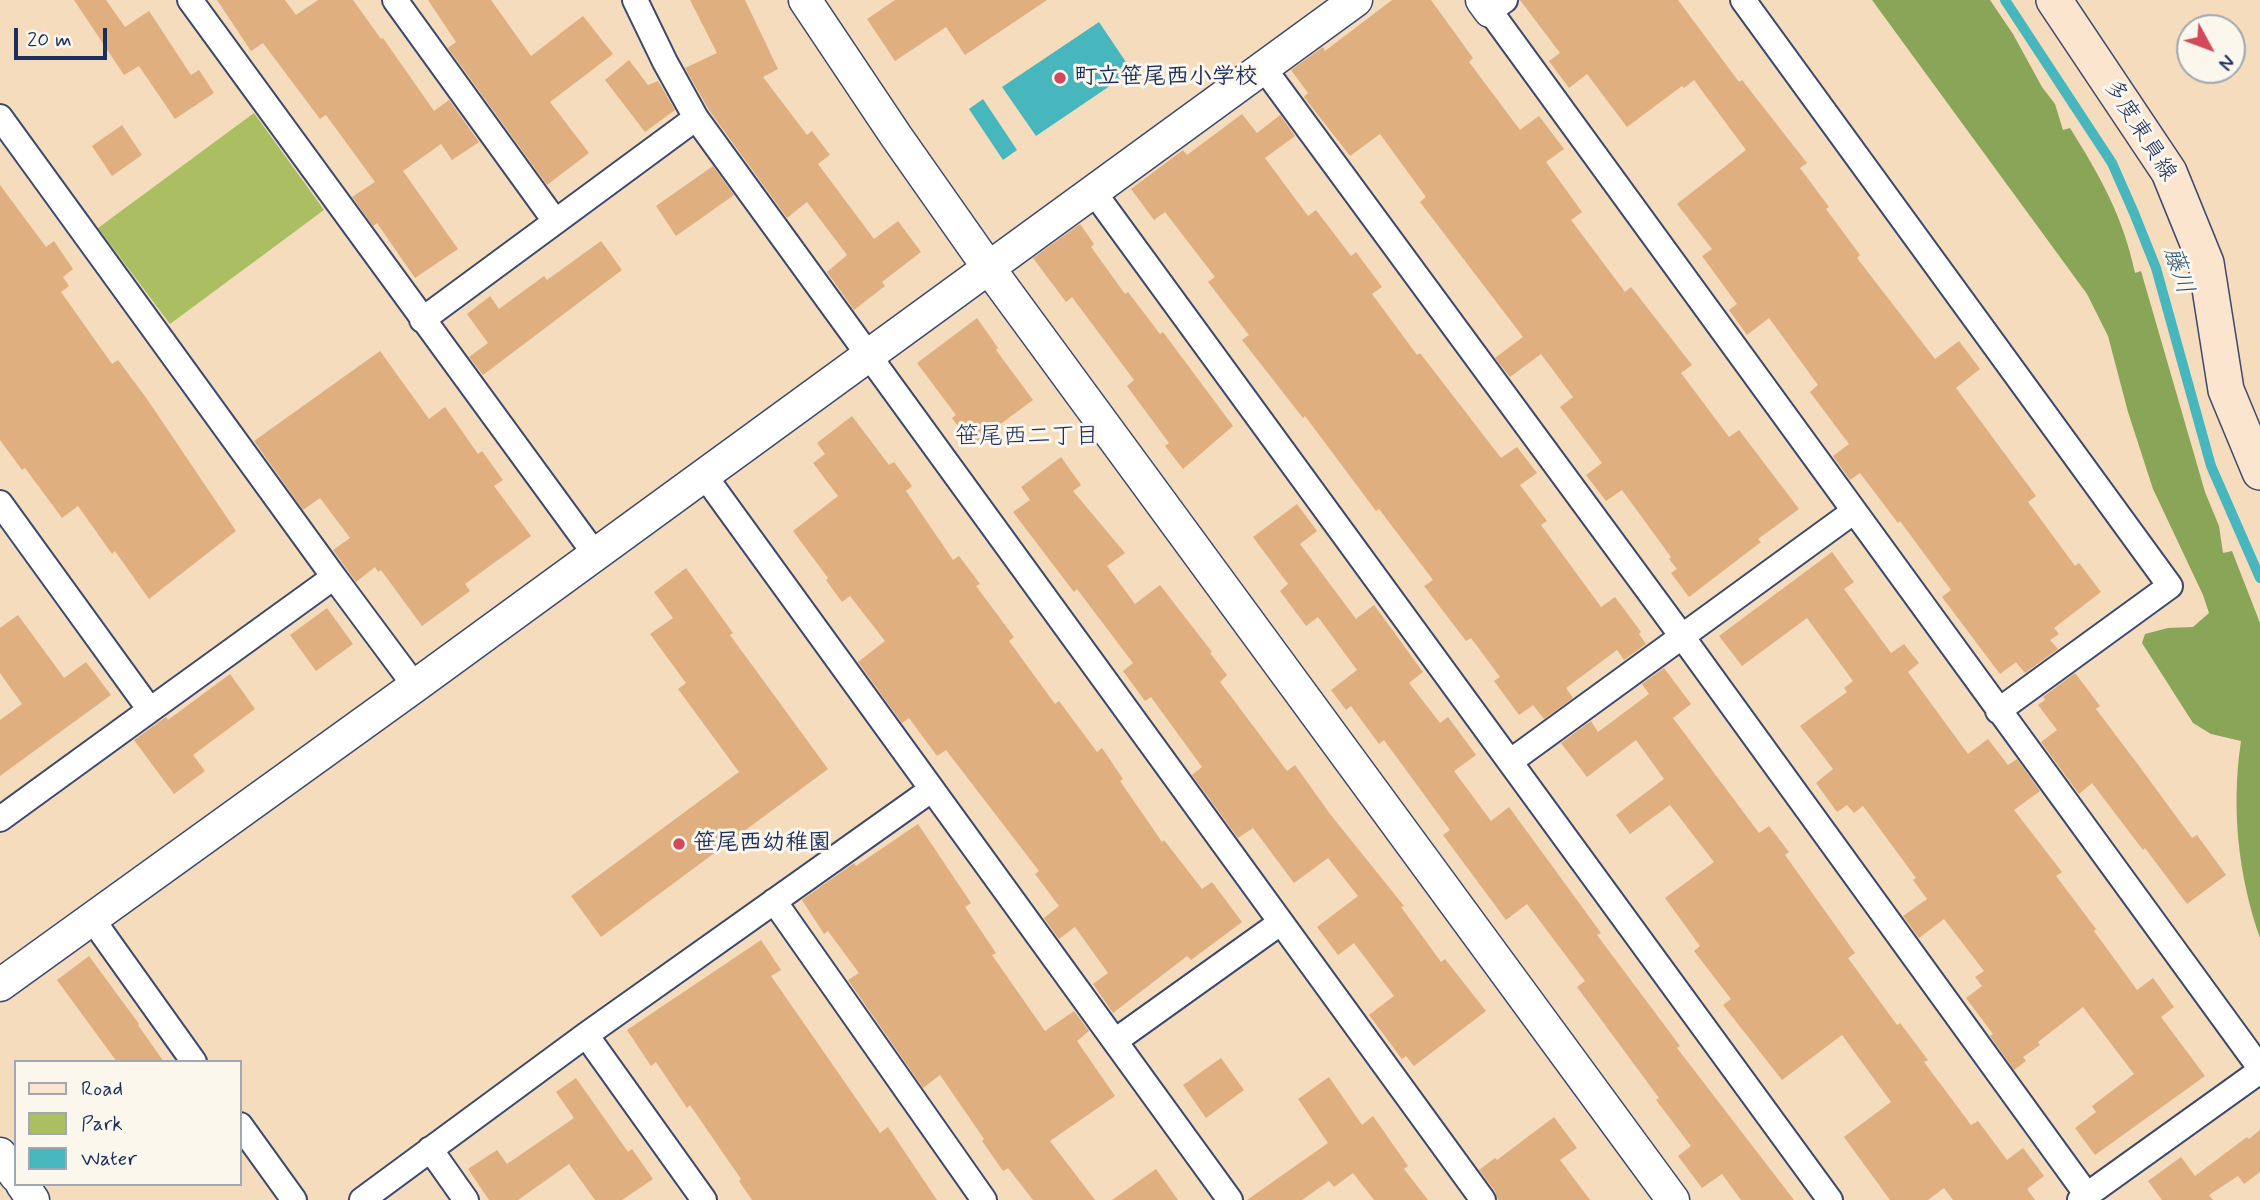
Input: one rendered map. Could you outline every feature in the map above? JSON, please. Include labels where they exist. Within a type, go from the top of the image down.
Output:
[{"type":"main road","name":"多度東員線","points":[[2054,0],[2169,173],[2206,263],[2227,390],[2260,472]]},
{"type":"street","points":[[190,0],[595,554]]},
{"type":"street","points":[[395,0],[555,221]]},
{"type":"street","points":[[635,0],[696,118],[1483,1200]]},
{"type":"street","points":[[805,0],[988,267],[1673,1200]]},
{"type":"street","points":[[0,985],[1356,0]]},
{"type":"street","points":[[1743,0],[2170,586],[1998,711]]},
{"type":"street","points":[[1263,67],[1681,635],[2084,1197],[2260,1070],[1853,512],[1492,4]]},
{"type":"street","points":[[0,117],[415,686]]},
{"type":"street","points":[[422,320],[696,118]]},
{"type":"street","points":[[1093,191],[1829,1200]]},
{"type":"street","points":[[704,475],[1230,1200]]},
{"type":"street","points":[[0,503],[150,710]]},
{"type":"street","points":[[1511,761],[1853,512]]},
{"type":"street","points":[[0,819],[334,577]]},
{"type":"street","points":[[362,1200],[586,1035],[931,790]]},
{"type":"street","points":[[774,901],[984,1200]]},
{"type":"street","points":[[92,919],[193,1060]]},
{"type":"street","points":[[1115,1041],[1280,923]]},
{"type":"street","points":[[586,1035],[704,1200]]},
{"type":"street","points":[[242,1128],[294,1200]]},
{"type":"street","points":[[430,1149],[466,1200]]},
{"type":"street","points":[[0,1154],[14,1173]]},
{"type":"green space","points":[[1872,0],[1990,0],[2055,104],[2063,130],[2070,128],[2091,163],[2117,215],[2135,273],[2141,271],[2205,492],[2219,526],[2223,553],[2232,551],[2260,623],[2260,938],[2246,890],[2238,841],[2237,791],[2241,741],[2211,734],[2193,723],[2142,643],[2145,634],[2168,628],[2193,627],[2209,613],[2153,489],[2128,412],[2108,336],[2087,294]]},
{"type":"green space","points":[[254,113],[324,210],[170,324],[98,228]]},
{"type":"water","points":[[1099,22],[1132,71],[1036,136],[1002,87]]},
{"type":"water","points":[[983,99],[1017,150],[1003,160],[969,109]]},
{"type":"building","points":[[74,0],[106,0],[125,27],[149,11],[191,75],[199,70],[214,93],[175,119],[139,66],[124,75]]},
{"type":"building","points":[[217,0],[285,0],[296,15],[318,0],[353,0],[434,111],[449,100],[479,142],[452,160],[441,144],[403,171],[458,249],[415,278],[377,223],[373,226],[352,197],[375,182],[326,115],[320,119],[263,43],[251,51]]},
{"type":"building","points":[[428,0],[491,0],[531,56],[583,16],[613,54],[550,102],[589,153],[547,185],[448,48],[456,42]]},
{"type":"building","points":[[690,0],[745,0],[778,69],[763,77],[807,135],[812,131],[830,155],[818,164],[874,239],[898,221],[921,252],[882,282],[885,286],[854,310],[827,272],[847,255],[807,202],[787,218],[709,110],[685,68],[717,53]]},
{"type":"building","points":[[895,0],[1047,0],[965,55],[946,27],[895,61],[867,19]]},
{"type":"building","points":[[1392,0],[1431,0],[1473,58],[1469,62],[1520,130],[1539,116],[1564,149],[1546,162],[1582,212],[1571,220],[1625,292],[1631,287],[1692,365],[1681,373],[1729,437],[1739,430],[1799,509],[1758,539],[1761,542],[1689,597],[1671,573],[1677,569],[1669,559],[1671,557],[1622,490],[1606,501],[1586,475],[1602,463],[1560,407],[1573,397],[1541,354],[1510,377],[1495,358],[1523,337],[1420,202],[1426,197],[1380,134],[1350,156],[1304,97],[1308,93],[1291,70],[1323,47],[1325,51]]},
{"type":"building","points":[[1520,0],[1678,0],[1739,82],[1742,80],[1807,163],[1800,168],[1860,255],[1857,258],[1935,359],[1959,341],[1980,369],[1956,388],[2036,496],[2028,502],[2075,566],[2079,563],[2101,592],[2054,628],[2059,634],[2050,640],[2058,649],[2025,673],[2016,662],[2000,674],[1942,597],[1951,590],[1900,521],[1898,523],[1860,473],[1850,480],[1833,456],[1849,444],[1810,392],[1818,385],[1769,318],[1747,335],[1729,310],[1737,304],[1702,256],[1712,249],[1677,204],[1746,150],[1694,80],[1627,127],[1587,74],[1569,88],[1549,61],[1560,53]]},
{"type":"building","points":[[629,60],[648,85],[658,81],[675,110],[645,132],[605,80]]},
{"type":"building","points":[[1242,114],[1257,133],[1280,115],[1295,136],[1265,158],[1308,216],[1316,210],[1351,256],[1356,252],[1382,287],[1372,294],[1417,355],[1420,353],[1501,458],[1517,447],[1537,473],[1520,485],[1547,521],[1541,525],[1601,607],[1615,597],[1641,632],[1639,634],[1646,644],[1624,660],[1617,650],[1566,688],[1573,698],[1544,719],[1533,705],[1519,715],[1494,681],[1500,677],[1471,638],[1466,641],[1424,586],[1433,580],[1242,340],[1249,335],[1208,282],[1215,277],[1165,212],[1154,220],[1131,189],[1183,150],[1187,155]]},
{"type":"building","points":[[122,125],[142,155],[112,176],[92,146]]},
{"type":"building","points":[[713,166],[734,195],[676,236],[656,206]]},
{"type":"building","points":[[0,185],[46,247],[54,241],[73,269],[63,277],[69,286],[61,292],[112,364],[118,360],[147,399],[236,531],[149,599],[115,551],[112,554],[78,506],[62,518],[25,468],[22,470],[0,440]]},
{"type":"building","points":[[1080,224],[1094,244],[1091,247],[1125,294],[1128,292],[1160,334],[1163,332],[1233,426],[1183,469],[1165,446],[1169,443],[1127,386],[1134,380],[1072,297],[1066,302],[1033,258]]},
{"type":"building","points":[[601,241],[622,270],[483,375],[469,357],[488,343],[467,314],[490,296],[499,309],[544,276],[547,280]]},
{"type":"building","points":[[977,318],[998,348],[996,350],[1033,400],[972,445],[952,418],[956,415],[917,363]]},
{"type":"building","points":[[380,351],[429,419],[445,407],[478,454],[482,451],[503,480],[494,486],[531,536],[465,584],[470,591],[422,626],[381,570],[378,572],[375,567],[356,582],[333,550],[350,538],[320,498],[303,510],[254,441]]},
{"type":"building","points":[[852,416],[889,465],[894,462],[912,486],[906,491],[953,560],[959,556],[980,584],[976,586],[1014,637],[1009,641],[1055,704],[1059,701],[1097,752],[1102,748],[1123,779],[1120,781],[1162,842],[1164,840],[1202,889],[1212,882],[1242,922],[1191,960],[1187,956],[1113,1013],[1093,984],[1108,973],[1075,927],[1059,939],[1044,918],[1059,906],[1035,874],[1039,871],[946,750],[937,756],[909,718],[902,723],[858,662],[885,641],[850,596],[842,602],[826,580],[828,578],[793,531],[838,496],[813,463],[825,454],[817,443]]},
{"type":"building","points":[[1061,457],[1081,485],[1073,491],[1125,553],[1107,566],[1135,604],[1160,585],[1212,652],[1210,653],[1227,675],[1220,682],[1287,771],[1295,765],[1330,814],[1404,906],[1401,907],[1441,962],[1445,959],[1486,1011],[1414,1066],[1406,1056],[1402,1059],[1369,1015],[1394,996],[1354,943],[1338,955],[1317,927],[1358,896],[1328,858],[1294,883],[1253,828],[1238,838],[1192,775],[1202,767],[1151,697],[1145,701],[1123,671],[1133,663],[1077,589],[1074,592],[1013,512],[1030,500],[1021,487]]},
{"type":"building","points":[[1297,504],[1317,531],[1300,544],[1356,619],[1374,605],[1423,672],[1409,683],[1440,723],[1448,717],[1476,755],[1454,771],[1491,821],[1509,807],[1601,933],[1597,935],[1680,1046],[1677,1048],[1794,1200],[1741,1200],[1722,1174],[1702,1188],[1678,1156],[1691,1146],[1577,987],[1585,981],[1527,904],[1506,920],[1443,835],[1450,830],[1384,740],[1379,744],[1351,706],[1346,710],[1331,690],[1357,670],[1318,617],[1306,626],[1280,591],[1288,584],[1253,537]]},
{"type":"building","points":[[1832,552],[1854,582],[1844,589],[1891,653],[1904,644],[1919,663],[1908,672],[1968,754],[1988,739],[2008,765],[2017,759],[2040,791],[2014,810],[2062,872],[2056,876],[2137,990],[2153,978],[2174,1007],[2161,1017],[2205,1076],[2095,1155],[2075,1128],[2096,1112],[2092,1106],[2134,1074],[2083,1007],[2038,1042],[2040,1045],[2023,1057],[2026,1061],[2014,1070],[1990,1036],[1993,1034],[1966,998],[1982,986],[1975,977],[1984,971],[1944,919],[1919,938],[1903,916],[1927,899],[1913,880],[1916,878],[1863,806],[1854,813],[1847,805],[1837,812],[1816,783],[1833,769],[1800,726],[1847,692],[1844,688],[1853,681],[1807,618],[1742,666],[1719,636]]},
{"type":"building","points":[[686,568],[733,633],[730,635],[828,769],[601,937],[571,896],[739,772],[678,689],[686,683],[650,634],[673,618],[654,592]]},
{"type":"building","points":[[327,608],[353,644],[316,671],[290,635]]},
{"type":"building","points":[[18,615],[64,678],[86,662],[111,695],[0,776],[0,720],[22,704],[0,673],[0,628]]},
{"type":"building","points":[[1664,668],[1691,704],[1673,718],[1759,833],[1769,826],[1789,852],[1785,855],[1855,953],[1848,958],[1897,1025],[1900,1023],[1928,1060],[1924,1062],[1971,1125],[1978,1121],[2007,1160],[2023,1148],[2044,1176],[2027,1189],[2035,1200],[1953,1200],[1944,1188],[1928,1200],[1890,1200],[1844,1137],[1891,1102],[1842,1035],[1782,1080],[1723,1005],[1731,999],[1694,951],[1700,946],[1665,898],[1714,862],[1670,805],[1630,834],[1616,815],[1664,779],[1636,740],[1587,777],[1561,743],[1591,721],[1598,732],[1649,694],[1642,684]]},
{"type":"building","points":[[2075,673],[2100,706],[2096,709],[2192,838],[2197,835],[2226,875],[2187,904],[2092,783],[2079,794],[2041,742],[2057,730],[2038,705],[2045,700],[2043,697]]},
{"type":"building","points":[[230,674],[255,709],[193,755],[205,771],[174,794],[134,740],[166,717],[168,720]]},
{"type":"building","points":[[918,824],[971,903],[965,907],[996,953],[992,955],[1045,1031],[1074,1011],[1089,1031],[1077,1041],[1115,1096],[1050,1141],[1095,1200],[1033,1200],[1008,1168],[1003,1171],[940,1075],[923,1088],[848,980],[859,973],[828,931],[824,934],[802,900],[854,863],[856,866]]},
{"type":"building","points":[[761,940],[781,970],[771,976],[880,1133],[888,1127],[937,1200],[752,1200],[739,1181],[741,1179],[690,1105],[687,1108],[656,1062],[651,1066],[627,1030]]},
{"type":"building","points":[[89,956],[163,1060],[116,1060],[57,980]]},
{"type":"building","points":[[1221,1058],[1244,1090],[1206,1118],[1183,1085]]},
{"type":"building","points":[[1329,1077],[1362,1125],[1373,1116],[1408,1166],[1404,1169],[1428,1200],[1374,1200],[1353,1173],[1334,1187],[1329,1181],[1302,1200],[1247,1200],[1328,1143],[1298,1099]]},
{"type":"building","points":[[576,1078],[628,1152],[632,1149],[653,1179],[622,1200],[595,1200],[569,1164],[518,1200],[489,1200],[468,1169],[497,1150],[507,1164],[574,1118],[556,1092]]},
{"type":"building","points":[[1554,1117],[1577,1148],[1560,1160],[1590,1200],[1498,1200],[1495,1191],[1479,1170],[1495,1158],[1497,1160]]},
{"type":"building","points":[[2260,1130],[2260,1172],[2244,1184],[2238,1176],[2209,1195],[2213,1200],[2162,1200],[2148,1181],[2181,1157],[2195,1176]]},
{"type":"building","points":[[1156,1169],[1178,1200],[1112,1200]]},
{"type":"waterway","name":"藤川","points":[[2005,0],[2112,163],[2156,268],[2211,466],[2260,578]]},
{"type":"place","name":"町立笹尾西小学校","points":[[1060,78]]},
{"type":"place","name":"笹尾西幼稚園","points":[[679,844]]},
{"type":"district","name":"笹尾西二丁目","points":[[1027,438]]}]
